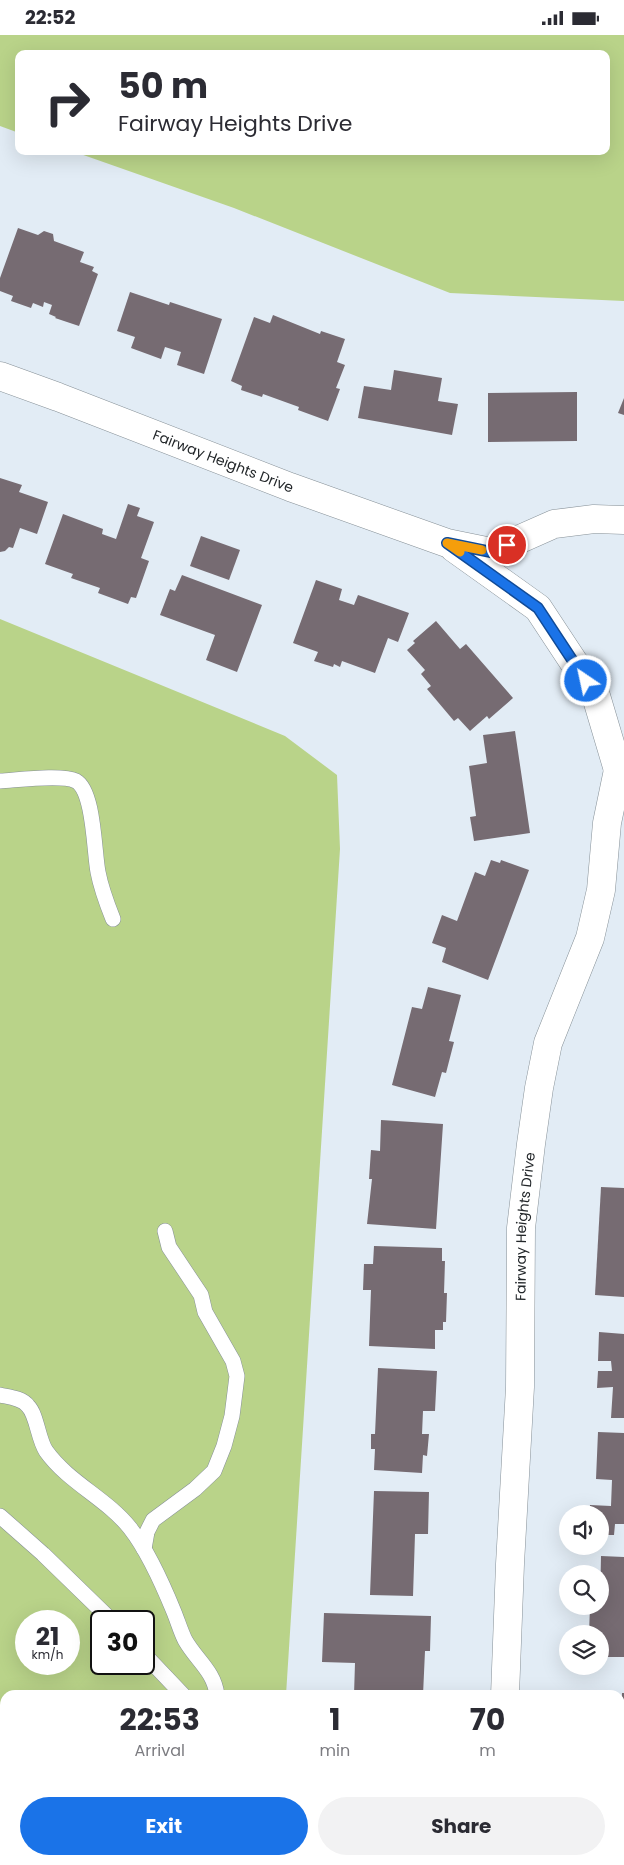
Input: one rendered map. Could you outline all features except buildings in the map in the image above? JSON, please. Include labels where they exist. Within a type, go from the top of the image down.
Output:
[{"type":"street","name":"Fairway Heights Drive","points":[[0,376],[290,487],[447,543],[491,552],[554,524],[594,519],[624,520]]},
{"type":"street","name":"Fairway Heights Drive","points":[[447,543],[538,608],[596,696],[621,766],[608,823],[601,890],[590,938],[548,1043],[531,1144],[521,1228],[520,1387],[505,1690]]},
{"type":"lane","points":[[0,781],[62,778],[75,781],[84,787],[89,801],[102,889],[112,919]]},
{"type":"lane","points":[[144,1549],[147,1532],[153,1520],[195,1489],[214,1471],[224,1446],[232,1416],[237,1376],[233,1361],[205,1312],[201,1295],[169,1247],[165,1231]]},
{"type":"lane","points":[[0,1395],[17,1399],[28,1406],[46,1450],[60,1467],[84,1489],[115,1512],[130,1529],[144,1549],[174,1612],[183,1636],[193,1653],[212,1676],[216,1690]]},
{"type":"lane","points":[[0,1516],[43,1554],[101,1610]]},
{"type":"lane","points":[[155,1666],[178,1690]]},
{"type":"green space","points":[[0,35],[624,35],[624,301],[450,293],[234,208],[83,155],[610,155],[610,50],[15,50],[15,132],[0,126]]},
{"type":"green space","points":[[0,619],[285,736],[337,775],[340,849],[286,1690],[0,1690]]},
{"type":"slow traffic","points":[[460,552],[447,543],[482,550]]},
{"type":"route","points":[[507,545],[491,552],[447,543],[538,608],[586,681]]}]
